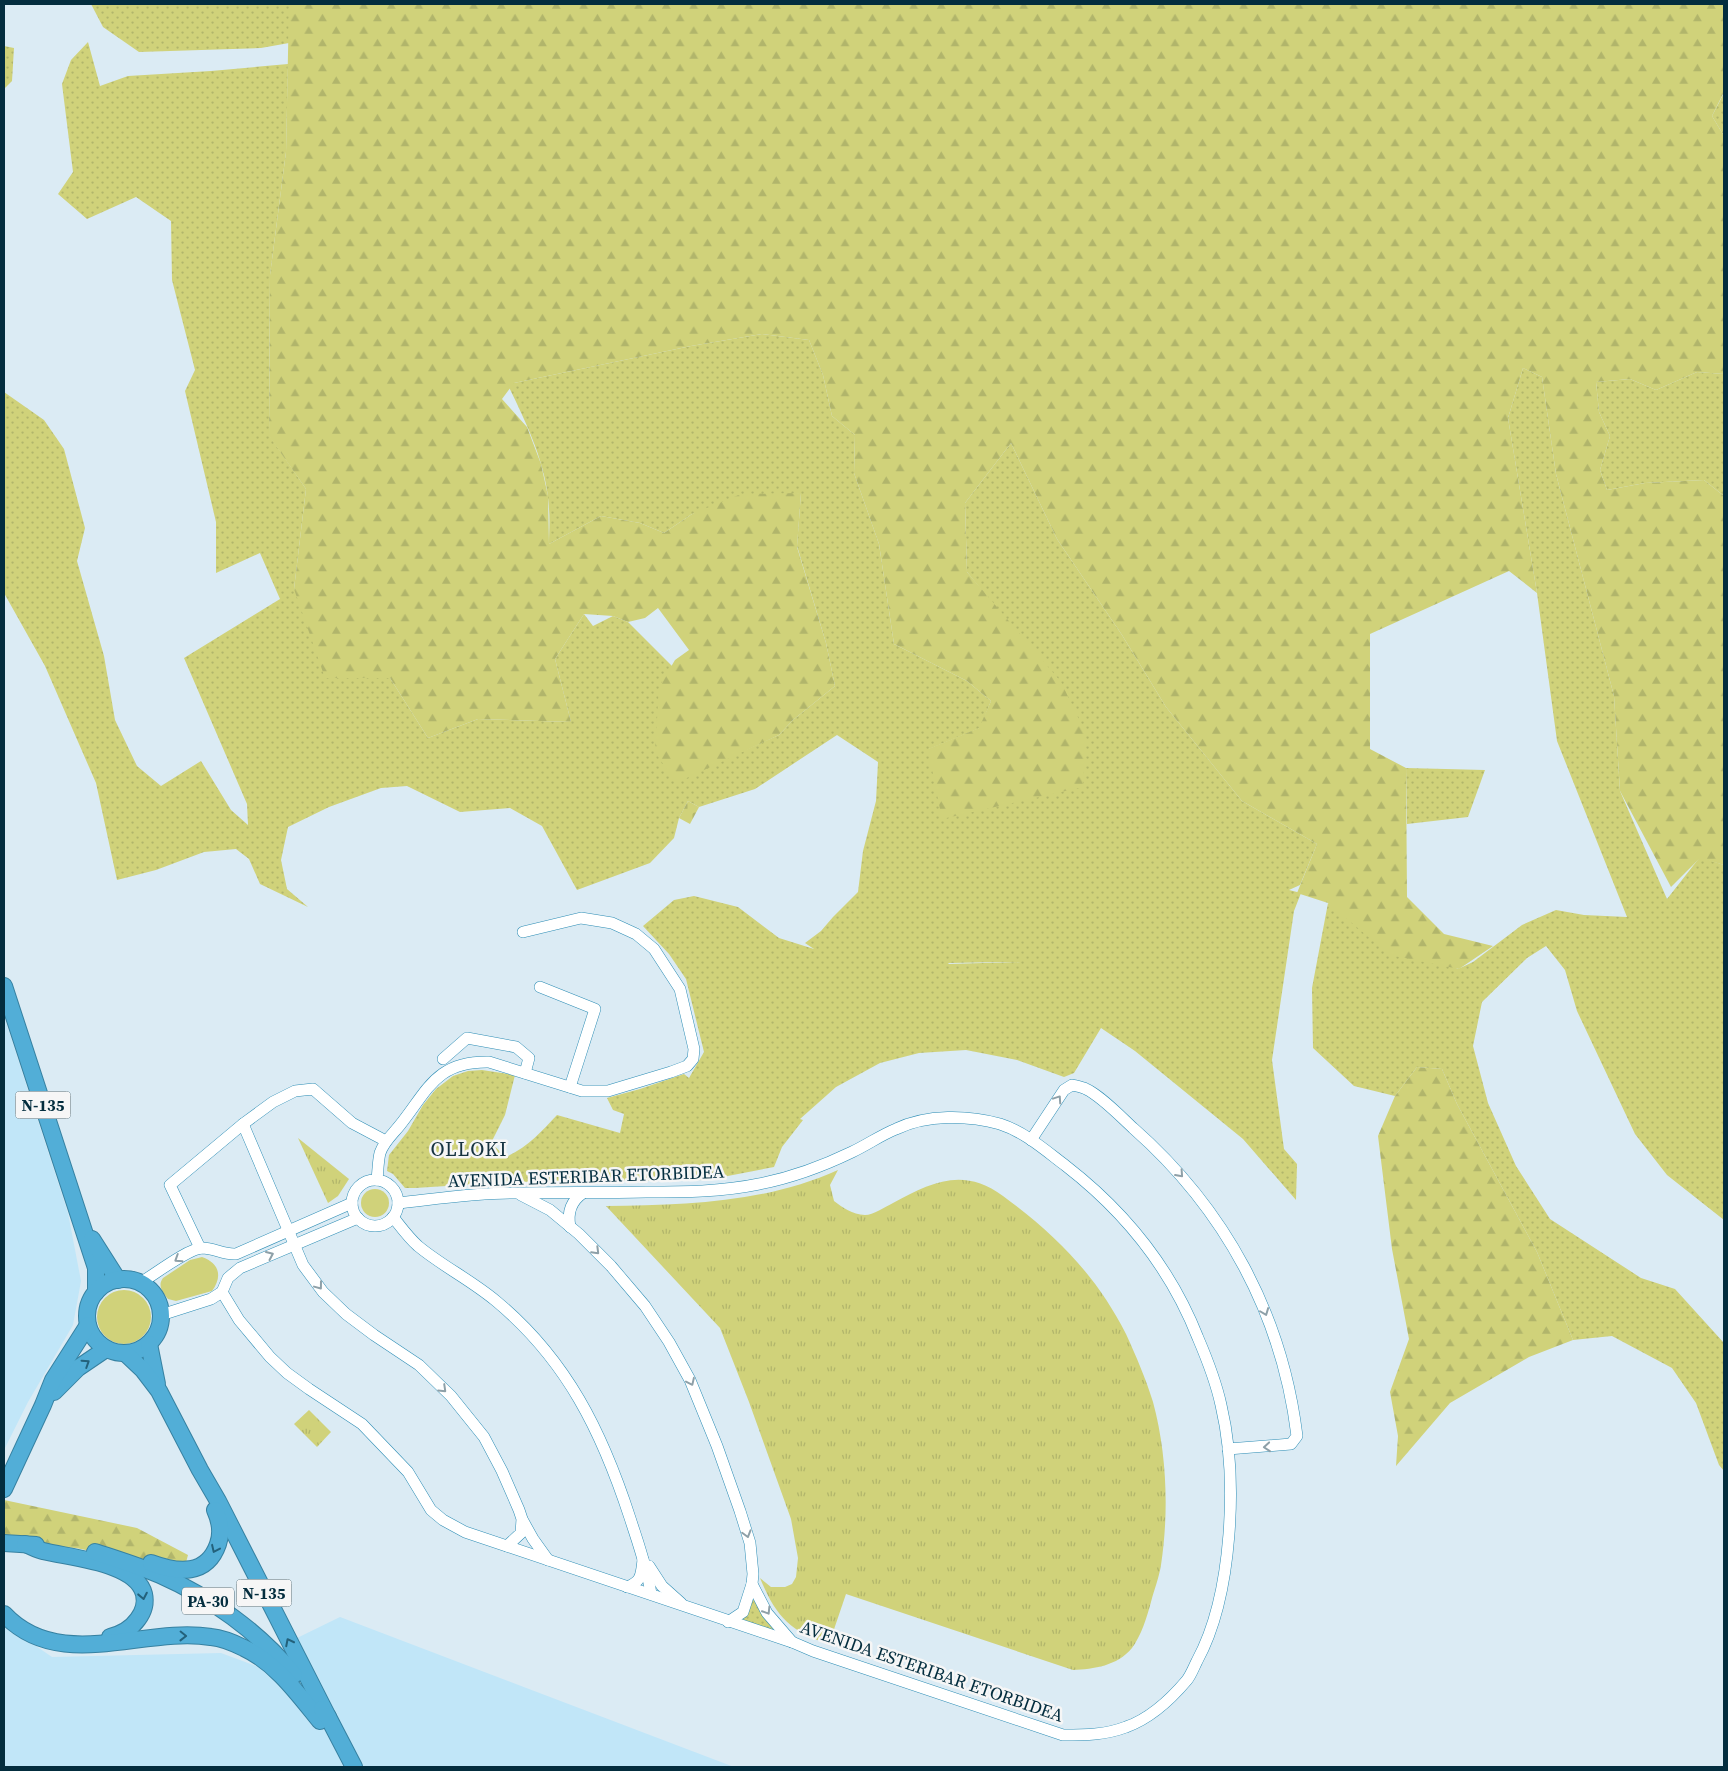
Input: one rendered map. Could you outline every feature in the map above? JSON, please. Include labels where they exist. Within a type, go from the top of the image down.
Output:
[{"type":"highway","name":"N-135","points":[[4,986],[96,1268],[96,1292],[88,1308],[88,1325]]},
{"type":"highway","name":"N-135","points":[[83,1225],[118,1280]]},
{"type":"highway","points":[[96,1292],[106,1284],[118,1280],[129,1280],[140,1283],[155,1296],[161,1315],[160,1326],[156,1336],[142,1349],[125,1354]]},
{"type":"highway","points":[[43,1405],[78,1368],[106,1349],[92,1335],[88,1325]]},
{"type":"highway","points":[[4,1489],[53,1380],[88,1325]]},
{"type":"highway","name":"N-135","points":[[149,1344],[159,1391]]},
{"type":"highway","name":"N-135","points":[[106,1349],[125,1354],[143,1370],[159,1391],[218,1501],[324,1719]]},
{"type":"highway","points":[[95,1552],[128,1555],[163,1567],[184,1570],[204,1565],[214,1554],[220,1539],[219,1520],[200,1470]]},
{"type":"highway","name":"PA-30","points":[[6,1543],[76,1548],[95,1552],[159,1575],[195,1592],[261,1640],[300,1682],[354,1767]]},
{"type":"highway","points":[[4,1606],[12,1616],[41,1634],[57,1638],[78,1639],[121,1634],[133,1626],[142,1613],[145,1598],[143,1590],[133,1576],[114,1567],[40,1550],[25,1544]]},
{"type":"highway","points":[[4,1614],[10,1621],[27,1633],[43,1640],[62,1644],[86,1645],[178,1635],[212,1637],[230,1642],[246,1649],[288,1681],[324,1719]]},
{"type":"highway","name":"PA-30","points":[[324,1719],[344,1767]]},
{"type":"street","points":[[377,1180],[380,1154],[386,1141],[427,1087],[438,1077],[460,1065],[474,1062],[489,1062],[582,1091],[608,1091],[688,1066],[693,1059],[694,1049],[680,989],[654,949],[636,934],[612,923],[581,918],[523,932]]},
{"type":"street","points":[[540,987],[595,1009],[570,1087]]},
{"type":"street","points":[[443,1059],[467,1038],[516,1047],[529,1058],[525,1073]]},
{"type":"street","points":[[1031,1140],[1064,1090],[1072,1085],[1086,1089],[1151,1144],[1185,1180],[1212,1213],[1259,1295],[1278,1346],[1286,1375],[1297,1436],[1291,1444],[1228,1449]]},
{"type":"street","points":[[200,1248],[170,1185],[243,1124],[273,1102],[295,1091],[313,1089],[352,1123],[386,1141]]},
{"type":"street","name":"AVENIDA ESTERIBAR ETORBIDEA","points":[[222,1292],[239,1320],[270,1357],[302,1384],[362,1424],[408,1472],[430,1510],[443,1520],[465,1532],[1063,1735],[1097,1735],[1128,1727],[1156,1711],[1188,1679],[1206,1643],[1214,1619],[1227,1552],[1230,1507],[1228,1449],[1221,1404],[1211,1370],[1197,1334],[1165,1274],[1145,1244],[1115,1209],[1089,1184],[1031,1140],[1003,1125],[976,1119],[946,1118],[916,1122],[898,1128],[823,1165],[759,1184],[701,1192],[514,1193],[398,1203]]},
{"type":"street","points":[[243,1124],[303,1265],[323,1292],[346,1314],[419,1365],[451,1396],[484,1437],[502,1471],[522,1519],[533,1539],[549,1560]]},
{"type":"street","points":[[377,1180],[390,1185],[397,1196],[398,1203],[393,1217],[387,1222],[371,1225],[364,1223],[358,1218],[352,1203],[353,1196],[362,1184],[377,1180]]},
{"type":"street","points":[[514,1193],[550,1210],[611,1266],[645,1306],[690,1380],[717,1446],[750,1543],[753,1574],[749,1598],[743,1612],[728,1622]]},
{"type":"street","points":[[570,1227],[571,1206],[575,1198],[584,1193]]},
{"type":"street","points":[[140,1283],[200,1248],[236,1254],[352,1203]]},
{"type":"street","points":[[393,1217],[418,1245],[474,1284],[511,1314],[561,1370],[586,1409],[603,1443],[643,1556],[651,1594]]},
{"type":"street","points":[[228,1278],[240,1268],[358,1218]]},
{"type":"street","points":[[161,1315],[211,1299],[222,1292],[228,1278],[228,1266],[219,1252]]},
{"type":"street","points":[[507,1546],[521,1533],[522,1519]]},
{"type":"street","points":[[627,1587],[636,1583],[640,1576],[643,1556]]},
{"type":"street","points":[[643,1556],[662,1586],[684,1606]]},
{"type":"street","points":[[752,1584],[767,1613],[792,1642]]},
{"type":"shaded area","points":[[4,1016],[68,1213],[81,1281],[73,1325],[28,1402],[4,1450]]},
{"type":"shaded area","points":[[340,1617],[734,1767],[4,1767],[4,1624],[52,1657],[221,1653],[299,1682],[297,1638]]},
{"type":"green space","points":[[91,4],[289,4],[289,43],[261,48],[139,52],[103,27]]},
{"type":"green space","points":[[289,4],[1724,4],[1724,92],[1712,116],[1724,136],[1724,374],[1697,372],[1656,390],[1630,379],[1596,382],[1599,412],[1610,436],[1600,470],[1607,490],[1645,483],[1704,480],[1724,496],[1724,865],[1700,858],[1671,887],[1620,791],[1614,696],[1556,474],[1542,377],[1523,368],[1508,418],[1537,593],[1509,571],[1370,634],[1370,749],[1406,768],[1407,897],[1444,934],[1493,946],[1459,969],[1390,955],[1328,903],[1297,893],[1317,844],[1242,801],[1166,707],[1122,635],[1057,539],[1011,443],[965,503],[967,572],[1061,682],[1086,734],[1083,787],[942,819],[928,749],[979,728],[991,701],[967,681],[894,644],[879,544],[854,473],[855,435],[832,416],[823,375],[809,340],[762,334],[691,346],[514,383],[502,399],[527,427],[541,464],[548,496],[549,544],[601,516],[640,523],[664,533],[692,514],[741,494],[801,493],[797,547],[826,643],[835,686],[793,720],[779,735],[676,783],[655,752],[659,687],[675,660],[689,650],[658,608],[645,618],[628,622],[613,616],[584,614],[555,659],[571,722],[478,719],[428,738],[390,678],[325,678],[294,589],[306,489],[269,436],[270,275],[286,152]]},
{"type":"green space","points":[[88,42],[100,86],[128,76],[288,64],[286,152],[270,275],[269,435],[306,489],[294,589],[390,678],[428,738],[478,719],[571,722],[555,659],[584,614],[593,626],[613,616],[628,622],[674,668],[734,755],[779,735],[793,720],[835,686],[826,643],[797,546],[801,493],[692,514],[664,533],[640,523],[601,516],[549,544],[549,509],[540,460],[507,383],[691,346],[762,334],[809,340],[823,375],[832,416],[855,435],[854,473],[879,544],[894,644],[967,681],[991,701],[980,728],[929,749],[1083,787],[993,604],[967,572],[965,503],[1011,443],[1057,539],[1122,635],[1166,707],[1242,801],[1317,844],[1300,885],[1289,890],[1301,893],[1294,911],[1272,1060],[1284,1149],[1297,1164],[1296,1200],[1243,1139],[1135,1051],[1101,1028],[1074,1073],[1064,1077],[1017,1060],[966,1050],[919,1053],[880,1063],[836,1087],[800,1119],[803,1120],[782,1147],[774,1167],[707,1180],[509,1182],[405,1188],[393,1174],[387,1171],[389,1155],[408,1131],[423,1105],[436,1089],[453,1076],[468,1071],[482,1070],[515,1075],[505,1115],[491,1143],[506,1157],[528,1144],[557,1115],[620,1133],[624,1114],[613,1110],[607,1098],[684,1074],[689,1078],[704,1052],[686,979],[669,954],[643,926],[674,900],[694,896],[738,907],[779,938],[814,949],[805,943],[821,931],[858,892],[863,851],[876,801],[878,762],[837,735],[755,789],[699,807],[688,801],[679,818],[674,838],[650,863],[577,890],[542,826],[510,808],[460,812],[407,786],[381,788],[329,807],[288,827],[281,860],[287,889],[308,907],[260,884],[249,859],[236,849],[204,852],[156,870],[117,880],[96,783],[45,666],[4,593],[4,392],[44,420],[64,449],[85,528],[77,561],[104,656],[115,720],[137,766],[161,786],[201,761],[231,810],[248,825],[247,804],[184,658],[280,599],[260,553],[216,573],[216,522],[185,391],[195,370],[172,280],[171,221],[136,197],[87,219],[58,194],[73,172],[62,84],[71,60]],"holes":[[[1021,962],[948,964],[949,963]]]},
{"type":"green space","points":[[4,46],[14,48],[12,81],[4,89]]},
{"type":"green space","points":[[1724,93],[1724,136],[1712,116]]},
{"type":"green space","points":[[1523,368],[1542,377],[1556,474],[1614,696],[1620,791],[1667,899],[1700,857],[1724,865],[1724,1220],[1667,1175],[1635,1134],[1577,1011],[1565,970],[1546,946],[1527,958],[1482,1002],[1473,1046],[1488,1103],[1516,1166],[1550,1219],[1641,1278],[1675,1289],[1724,1343],[1724,1471],[1719,1465],[1696,1403],[1672,1368],[1612,1336],[1573,1340],[1537,1252],[1457,1104],[1442,1069],[1417,1067],[1395,1096],[1354,1086],[1313,1048],[1312,988],[1328,903],[1458,969],[1473,962],[1522,925],[1556,910],[1584,915],[1627,917],[1557,741],[1537,593],[1508,418]]},
{"type":"green space","points":[[1697,372],[1724,374],[1724,496],[1704,480],[1645,483],[1607,490],[1600,470],[1610,436],[1599,412],[1596,382],[1630,379],[1656,390]]},
{"type":"green space","points":[[1406,768],[1485,770],[1468,817],[1407,824]]},
{"type":"green space","points":[[688,801],[699,807],[690,824],[679,818]]},
{"type":"green space","points":[[1417,1067],[1442,1069],[1457,1104],[1537,1252],[1573,1340],[1529,1357],[1450,1403],[1396,1466],[1398,1436],[1390,1392],[1409,1339],[1392,1249],[1378,1136],[1395,1096]]},
{"type":"green space","points":[[298,1138],[349,1179],[338,1196],[328,1203]]},
{"type":"green space","points":[[838,1170],[830,1185],[834,1201],[848,1210],[865,1215],[875,1212],[920,1189],[947,1181],[974,1182],[988,1187],[1003,1196],[1040,1226],[1073,1258],[1102,1293],[1126,1334],[1144,1376],[1158,1422],[1164,1462],[1166,1504],[1161,1565],[1148,1614],[1132,1648],[1112,1663],[1089,1669],[1073,1670],[846,1594],[829,1644],[794,1628],[778,1612],[772,1602],[760,1578],[771,1587],[785,1587],[792,1584],[796,1577],[798,1558],[791,1519],[720,1328],[606,1206],[695,1203],[753,1196],[810,1181]]},
{"type":"green space","points":[[375,1189],[385,1193],[389,1203],[385,1213],[375,1217],[365,1213],[361,1203],[365,1193]]},
{"type":"green space","points":[[202,1257],[216,1266],[218,1271],[217,1280],[212,1291],[176,1301],[168,1299],[161,1286],[163,1278],[190,1260]]},
{"type":"green space","points":[[124,1290],[134,1292],[143,1298],[149,1307],[151,1317],[149,1327],[143,1336],[134,1342],[124,1344],[114,1342],[105,1336],[99,1327],[97,1317],[99,1307],[105,1298],[114,1292]]},
{"type":"green space","points":[[309,1410],[331,1432],[317,1447],[294,1424]]},
{"type":"green space","points":[[4,1500],[137,1528],[188,1555],[184,1570],[76,1548],[4,1543]]},
{"type":"green space","points":[[753,1600],[755,1600],[777,1632],[740,1619]]},
{"type":"district","name":"OLLOKI","points":[[469,1149]]}]
